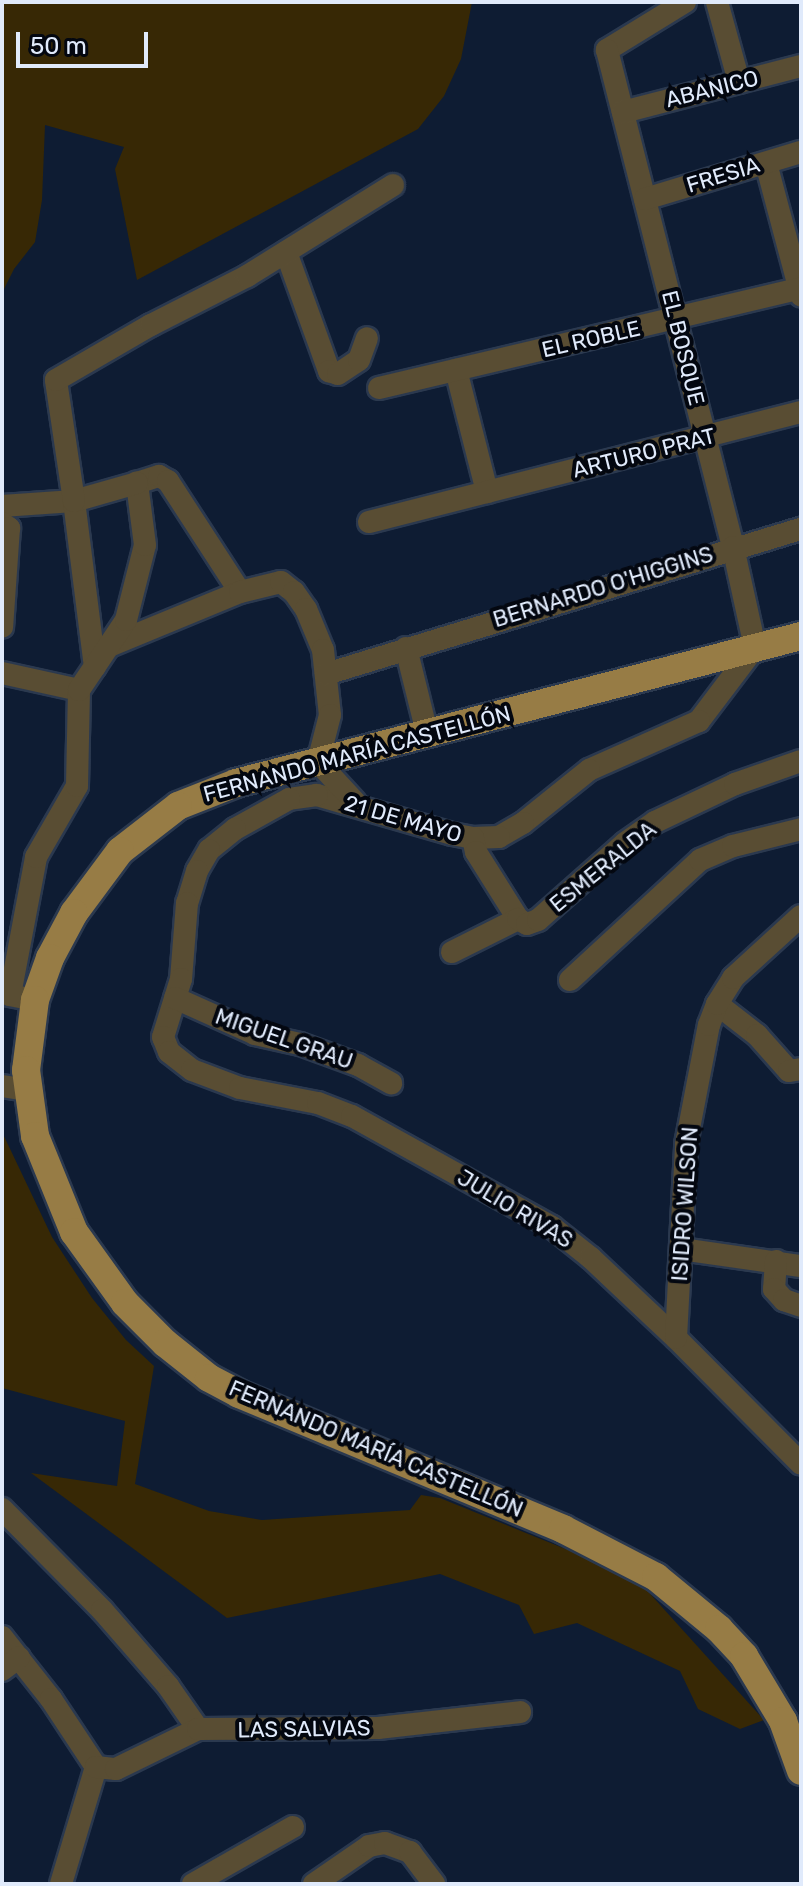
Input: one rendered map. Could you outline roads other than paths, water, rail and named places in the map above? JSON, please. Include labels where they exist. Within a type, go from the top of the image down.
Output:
[{"type":"main road","name":"FERNANDO MARÍA CASTELLÓN","points":[[801,636],[200,795],[137,834],[103,871],[74,913],[50,958],[16,996],[27,1049],[14,1088],[74,1232],[125,1303],[165,1343],[209,1378],[239,1394],[563,1529],[656,1577],[719,1629],[744,1656],[783,1721],[801,1771]]},
{"type":"street","name":"EL BOSQUE","points":[[685,2],[607,50],[733,547],[755,647]]},
{"type":"street","points":[[717,2],[739,82]]},
{"type":"street","name":"ABANICO","points":[[623,112],[801,66]]},
{"type":"street","name":"FRESIA","points":[[645,199],[801,152]]},
{"type":"street","points":[[766,163],[800,290]]},
{"type":"street","points":[[95,667],[56,380],[286,252],[393,185]]},
{"type":"street","points":[[286,252],[329,371],[338,374],[359,360],[367,338]]},
{"type":"street","name":"EL ROBLE","points":[[379,388],[800,290]]},
{"type":"street","points":[[456,370],[487,492]]},
{"type":"street","name":"ARTURO PRAT","points":[[369,522],[801,412]]},
{"type":"street","points":[[2,627],[6,516],[74,501],[159,476],[168,481],[240,592]]},
{"type":"street","points":[[16,996],[36,857],[77,786],[79,690],[126,620],[145,545],[137,483]]},
{"type":"street","name":"BERNARDO O'HIGGINS","points":[[326,674],[733,547],[801,529]]},
{"type":"street","points":[[109,646],[240,592],[281,582],[294,592],[318,636],[326,674],[330,715],[318,762],[362,808]]},
{"type":"street","name":"21 DE MAYO","points":[[169,1052],[164,1032],[184,961],[187,903],[197,871],[209,850],[235,829],[302,796],[327,797],[473,838],[508,833],[589,770],[699,721],[755,647]]},
{"type":"street","points":[[406,648],[427,733]]},
{"type":"street","points":[[2,673],[79,690]]},
{"type":"street","name":"ESMERALDA","points":[[452,952],[518,919],[527,924],[546,914],[625,843],[655,822],[735,784],[801,761]]},
{"type":"street","points":[[570,980],[700,860],[733,846],[801,829]]},
{"type":"street","points":[[473,838],[476,852],[518,919]]},
{"type":"street","name":"ISIDRO WILSON","points":[[676,1338],[686,1144],[705,1039],[717,1004],[738,974],[766,952],[801,916]]},
{"type":"street","name":"MIGUEL GRAU","points":[[175,998],[255,1034],[300,1044],[358,1065],[391,1083]]},
{"type":"street","points":[[717,1004],[795,1070]]},
{"type":"street","name":"JULIO RIVAS","points":[[169,1052],[185,1066],[221,1082],[318,1103],[352,1116],[540,1220],[578,1246],[796,1448]]},
{"type":"street","points":[[681,1249],[801,1266]]},
{"type":"street","points":[[776,1261],[774,1289],[784,1300],[801,1306]]},
{"type":"street","points":[[2,1509],[102,1610],[168,1686],[198,1729]]},
{"type":"street","points":[[2,1637],[11,1664],[96,1767],[61,1884]]},
{"type":"street","name":"LAS SALVIAS","points":[[96,1767],[116,1769],[150,1756],[198,1729],[378,1728],[520,1712]]},
{"type":"street","points":[[193,1884],[293,1827]]},
{"type":"street","points":[[314,1884],[369,1846],[385,1843],[410,1852],[434,1884]]}]
